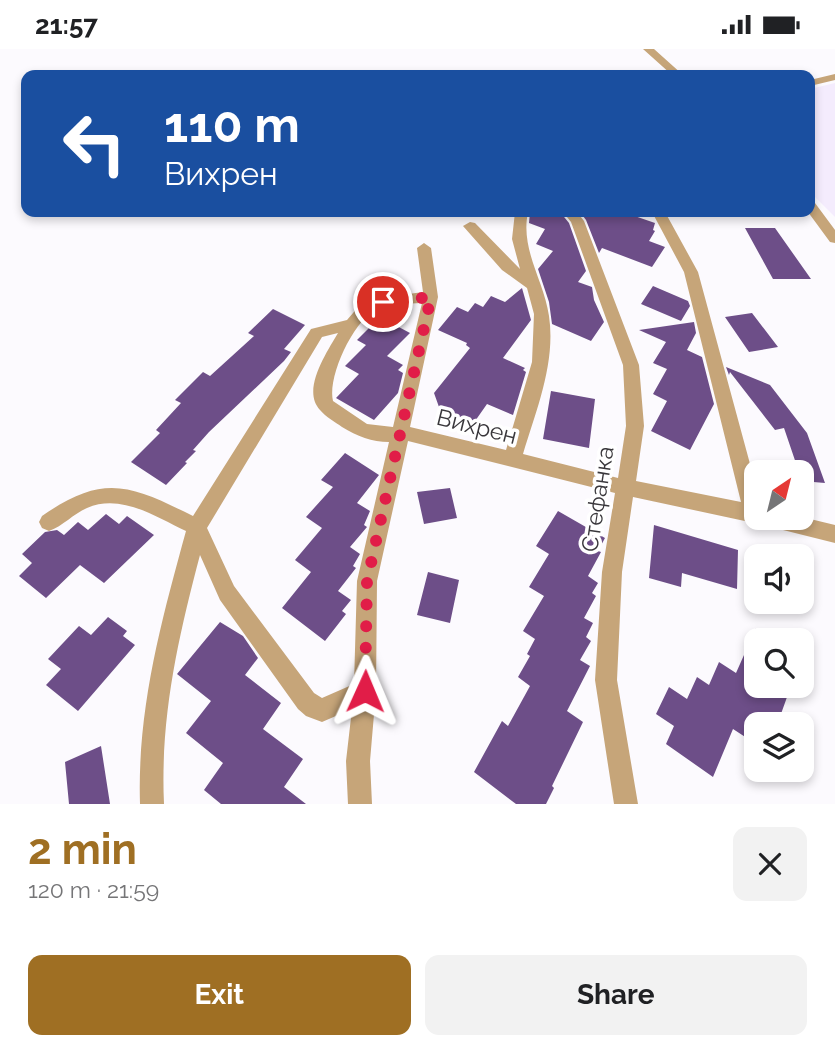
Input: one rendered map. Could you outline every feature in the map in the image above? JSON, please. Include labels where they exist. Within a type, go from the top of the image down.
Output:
[{"type":"street","points":[[648,49],[672,70]]},
{"type":"street","points":[[815,82],[835,77]]},
{"type":"street","points":[[815,213],[835,239]]},
{"type":"street","points":[[512,460],[538,381],[542,353],[542,315],[518,231],[520,217]]},
{"type":"street","name":"Стефанка","points":[[574,217],[631,365],[635,426],[612,572],[607,680],[626,804]]},
{"type":"street","points":[[662,217],[691,272],[744,460]]},
{"type":"street","points":[[470,226],[507,267],[532,279]]},
{"type":"street","points":[[360,804],[358,761],[365,691],[367,581],[431,297],[424,248]]},
{"type":"street","name":"Вихрен","points":[[431,297],[370,305],[358,313],[349,325],[322,386],[325,405],[370,435],[388,437],[402,432],[627,488],[744,512]]},
{"type":"street","points":[[152,804],[149,763],[153,713],[173,618],[197,527],[317,333],[349,325]]},
{"type":"street","points":[[49,522],[71,504],[93,496],[120,493],[197,527],[227,593],[306,701],[314,708],[322,709],[365,691]]},
{"type":"street","name":"Вихрен","points":[[814,529],[835,534]]},
{"type":"shaded area","points":[[835,83],[835,217],[815,197],[815,88]]},
{"type":"building","points":[[530,217],[564,217],[569,223],[586,271],[578,282],[592,287],[594,300],[604,322],[591,341],[552,324],[549,302],[538,269],[553,251],[536,244],[545,229],[529,223]]},
{"type":"building","points":[[584,217],[638,217],[655,223],[655,231],[649,241],[665,247],[652,267],[602,248],[599,253]]},
{"type":"building","points":[[745,228],[775,228],[811,279],[773,279]]},
{"type":"building","points":[[653,286],[688,301],[690,306],[681,321],[641,304]]},
{"type":"building","points":[[522,288],[531,320],[503,358],[525,368],[523,370],[526,372],[513,415],[487,404],[473,424],[439,407],[434,393],[470,348],[467,343],[438,330],[457,307],[468,312],[475,303],[483,307],[491,296],[505,302]]},
{"type":"building","points":[[273,309],[305,325],[284,349],[291,352],[284,361],[209,432],[193,450],[196,451],[185,462],[187,463],[166,485],[131,462],[160,433],[156,430],[181,403],[175,400],[203,372],[210,376],[254,336],[248,333]]},
{"type":"building","points":[[752,313],[778,347],[749,352],[725,317]]},
{"type":"building","points":[[380,317],[410,333],[387,356],[403,365],[398,370],[403,373],[398,393],[374,420],[336,398],[359,374],[345,366],[366,345],[357,340]]},
{"type":"building","points":[[694,322],[696,333],[687,350],[702,357],[714,404],[690,450],[651,431],[667,401],[653,394],[667,369],[653,363],[666,342],[639,330]]},
{"type":"building","points":[[726,367],[770,385],[807,433],[825,483],[814,482],[814,460],[795,460],[784,428],[775,430],[730,372],[729,375]]},
{"type":"building","points":[[551,391],[595,399],[589,448],[543,439]]},
{"type":"building","points":[[345,453],[379,475],[357,503],[370,511],[364,525],[367,527],[350,547],[360,554],[353,566],[356,568],[338,591],[351,600],[342,611],[346,614],[325,641],[282,608],[311,572],[295,560],[322,528],[306,517],[333,487],[321,480]]},
{"type":"building","points":[[450,488],[457,518],[424,524],[417,492]]},
{"type":"building","points":[[558,511],[605,538],[588,576],[598,583],[592,593],[596,596],[584,618],[593,623],[586,637],[591,641],[580,660],[590,666],[567,711],[583,722],[546,804],[516,804],[474,772],[502,721],[508,726],[530,686],[518,677],[530,656],[527,654],[535,639],[523,631],[544,596],[529,587],[549,554],[536,546]]},
{"type":"building","points":[[106,514],[119,524],[127,516],[154,535],[104,583],[80,565],[46,598],[19,576],[32,563],[22,554],[45,532],[57,530],[64,535],[78,522],[88,530]]},
{"type":"building","points":[[654,525],[738,550],[737,589],[682,573],[681,587],[649,578]]},
{"type":"building","points":[[428,572],[459,580],[450,623],[417,615]]},
{"type":"building","points":[[108,617],[127,631],[123,636],[135,645],[78,711],[46,685],[61,669],[48,659],[79,626],[91,635]]},
{"type":"building","points":[[220,622],[243,636],[258,658],[245,675],[281,703],[263,729],[303,759],[284,787],[306,804],[221,804],[204,790],[223,763],[186,733],[211,701],[177,674]]},
{"type":"building","points":[[744,655],[744,698],[787,698],[782,712],[744,712],[744,736],[733,729],[713,777],[666,744],[674,726],[656,714],[669,687],[687,699],[697,677],[709,685],[719,662],[736,673]]},
{"type":"building","points":[[101,746],[110,804],[69,804],[65,762]]},
{"type":"route","points":[[365,691],[367,581],[431,297],[383,302]]}]
